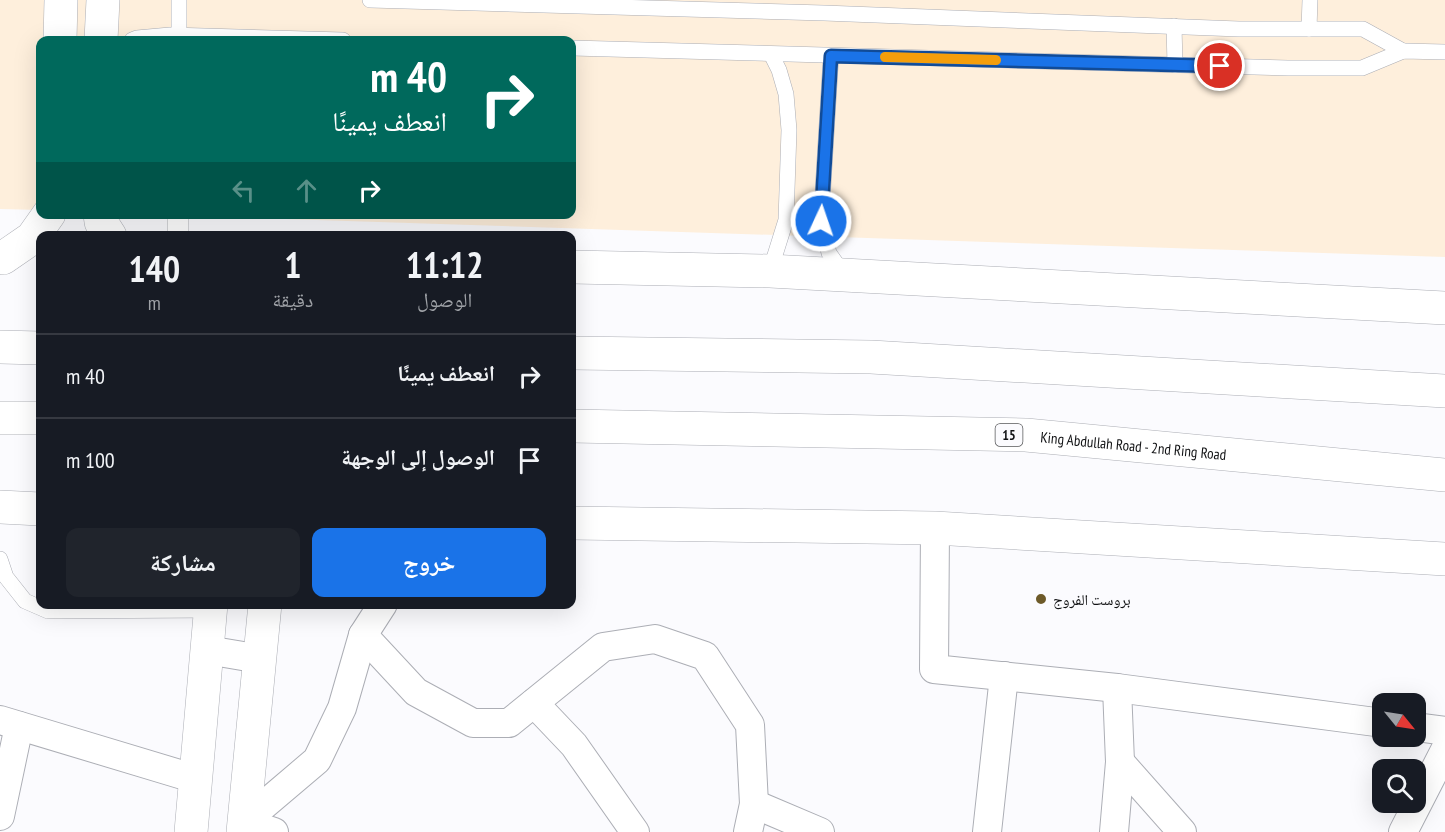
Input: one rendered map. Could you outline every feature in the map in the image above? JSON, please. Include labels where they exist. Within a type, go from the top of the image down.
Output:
[{"type":"main road","points":[[60,36],[61,0]]},
{"type":"main road","points":[[101,36],[103,0]]},
{"type":"main road","points":[[2,258],[32,238],[36,232]]},
{"type":"main road","points":[[2,258],[36,257]]},
{"type":"main road","points":[[576,267],[770,271],[1445,308]]},
{"type":"main road","points":[[0,347],[36,348]]},
{"type":"main road","points":[[576,353],[871,357],[1445,391]]},
{"type":"main road","points":[[0,418],[36,418]]},
{"type":"main road","name":"King Abdullah Road - 2nd Ring Road","points":[[576,426],[1026,435],[1445,475]]},
{"type":"main road","points":[[0,507],[36,509]]},
{"type":"main road","points":[[576,523],[934,528],[1445,559]]},
{"type":"main road","points":[[191,832],[211,609]]},
{"type":"main road","points":[[254,829],[260,659],[265,609]]},
{"type":"street","points":[[934,528],[934,669],[1117,688],[1372,722]]},
{"type":"street","points":[[254,829],[317,760],[342,708],[363,635],[380,609]]},
{"type":"street","points":[[363,635],[416,692],[474,723],[508,723],[603,647],[655,639],[705,656],[750,725],[754,804],[748,832]]},
{"type":"street","points":[[207,650],[260,659]]},
{"type":"street","points":[[987,832],[1004,676]]},
{"type":"street","points":[[1114,832],[1120,762],[1117,688]]},
{"type":"street","points":[[534,703],[574,746],[635,832]]},
{"type":"street","points":[[0,816],[10,723],[196,779]]},
{"type":"street","points":[[1426,728],[1445,731]]},
{"type":"street","points":[[1403,832],[1445,750]]},
{"type":"street","points":[[1120,762],[1182,832]]},
{"type":"street","points":[[754,804],[820,832]]},
{"type":"lane","points":[[179,0],[179,35]]},
{"type":"lane","points":[[370,0],[1174,26],[1363,29],[1403,51]]},
{"type":"lane","points":[[1309,29],[1310,0]]},
{"type":"lane","points":[[1174,26],[1175,65]]},
{"type":"lane","points":[[165,36],[212,36]]},
{"type":"lane","points":[[576,48],[1288,68],[1362,68],[1403,51],[1445,52]]},
{"type":"lane","points":[[770,271],[786,220],[789,130],[786,93],[771,54]]},
{"type":"lane","points":[[831,56],[821,221],[829,253],[844,276]]},
{"type":"lane","points":[[0,559],[6,577],[25,601],[36,606]]},
{"type":"lane","points":[[43,609],[48,611],[130,609]]},
{"type":"shaded area","points":[[0,0],[1445,0],[1445,257],[285,219],[576,219],[576,36],[36,36],[36,210],[0,209]]},
{"type":"slow traffic","points":[[885,57],[996,60]]},
{"type":"place","name":"بروست الفروج","points":[[1041,599]]},
{"type":"route","points":[[821,221],[831,56],[1220,66]]}]
